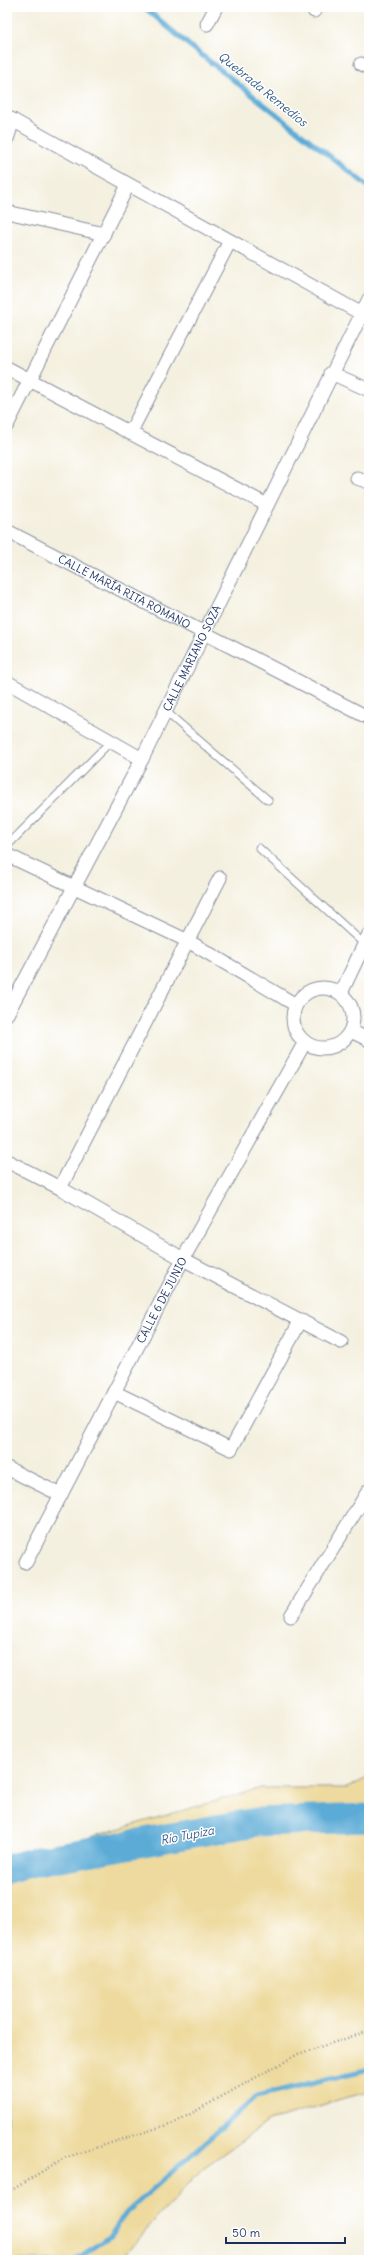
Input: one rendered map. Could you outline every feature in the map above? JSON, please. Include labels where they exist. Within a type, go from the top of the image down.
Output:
[{"type":"street","points":[[207,24],[216,7]]},
{"type":"street","points":[[7,140],[10,119],[362,314]]},
{"type":"street","points":[[7,424],[128,185]]},
{"type":"street","points":[[7,212],[104,234]]},
{"type":"street","points":[[130,433],[230,241]]},
{"type":"street","name":"CALLE MARIANO SOZA","points":[[7,1014],[72,887],[142,759],[331,373],[369,299]]},
{"type":"street","points":[[7,368],[267,505]]},
{"type":"street","points":[[331,373],[369,390]]},
{"type":"street","name":"CALLE MARÍA RITA ROMANO","points":[[7,531],[203,634],[369,718]]},
{"type":"street","points":[[7,682],[142,759]]},
{"type":"street","points":[[7,855],[188,941],[296,1005]]},
{"type":"street","points":[[60,1188],[220,878]]},
{"type":"street","points":[[341,993],[366,939]]},
{"type":"street","points":[[321,988],[331,989],[341,993],[347,999],[354,1014],[351,1031],[342,1041],[330,1047],[317,1047],[305,1042],[294,1025],[296,1005],[302,996],[311,990],[321,988]]},
{"type":"street","points":[[351,1031],[369,1040]]},
{"type":"street","name":"CALLE 6 DE JUNIO","points":[[26,1562],[183,1259],[305,1042]]},
{"type":"street","points":[[7,1161],[60,1188],[183,1259],[341,1342]]},
{"type":"street","points":[[114,1392],[231,1449],[301,1320]]},
{"type":"street","points":[[7,1468],[61,1495]]},
{"type":"street","points":[[291,1616],[369,1490]]},
{"type":"lane","points":[[165,711],[268,800]]},
{"type":"lane","points":[[7,846],[111,741]]},
{"type":"lane","points":[[259,848],[366,939]]},
{"type":"path","points":[[7,2193],[64,2158],[176,2122],[298,2054],[369,2031]]},
{"type":"sand","points":[[369,1777],[369,2092],[341,2099],[268,2122],[203,2168],[140,2236],[122,2260],[7,2260],[7,1855],[45,1850],[261,1788],[347,1788]]},
{"type":"waterway","name":"Quebrada Remedios","points":[[144,7],[189,45],[369,187]]},
{"type":"waterway","name":"Río Tupiza","points":[[7,1869],[37,1861],[256,1822],[369,1818]]},
{"type":"waterway","points":[[75,2260],[110,2236],[126,2213],[257,2096],[369,2069]]}]
